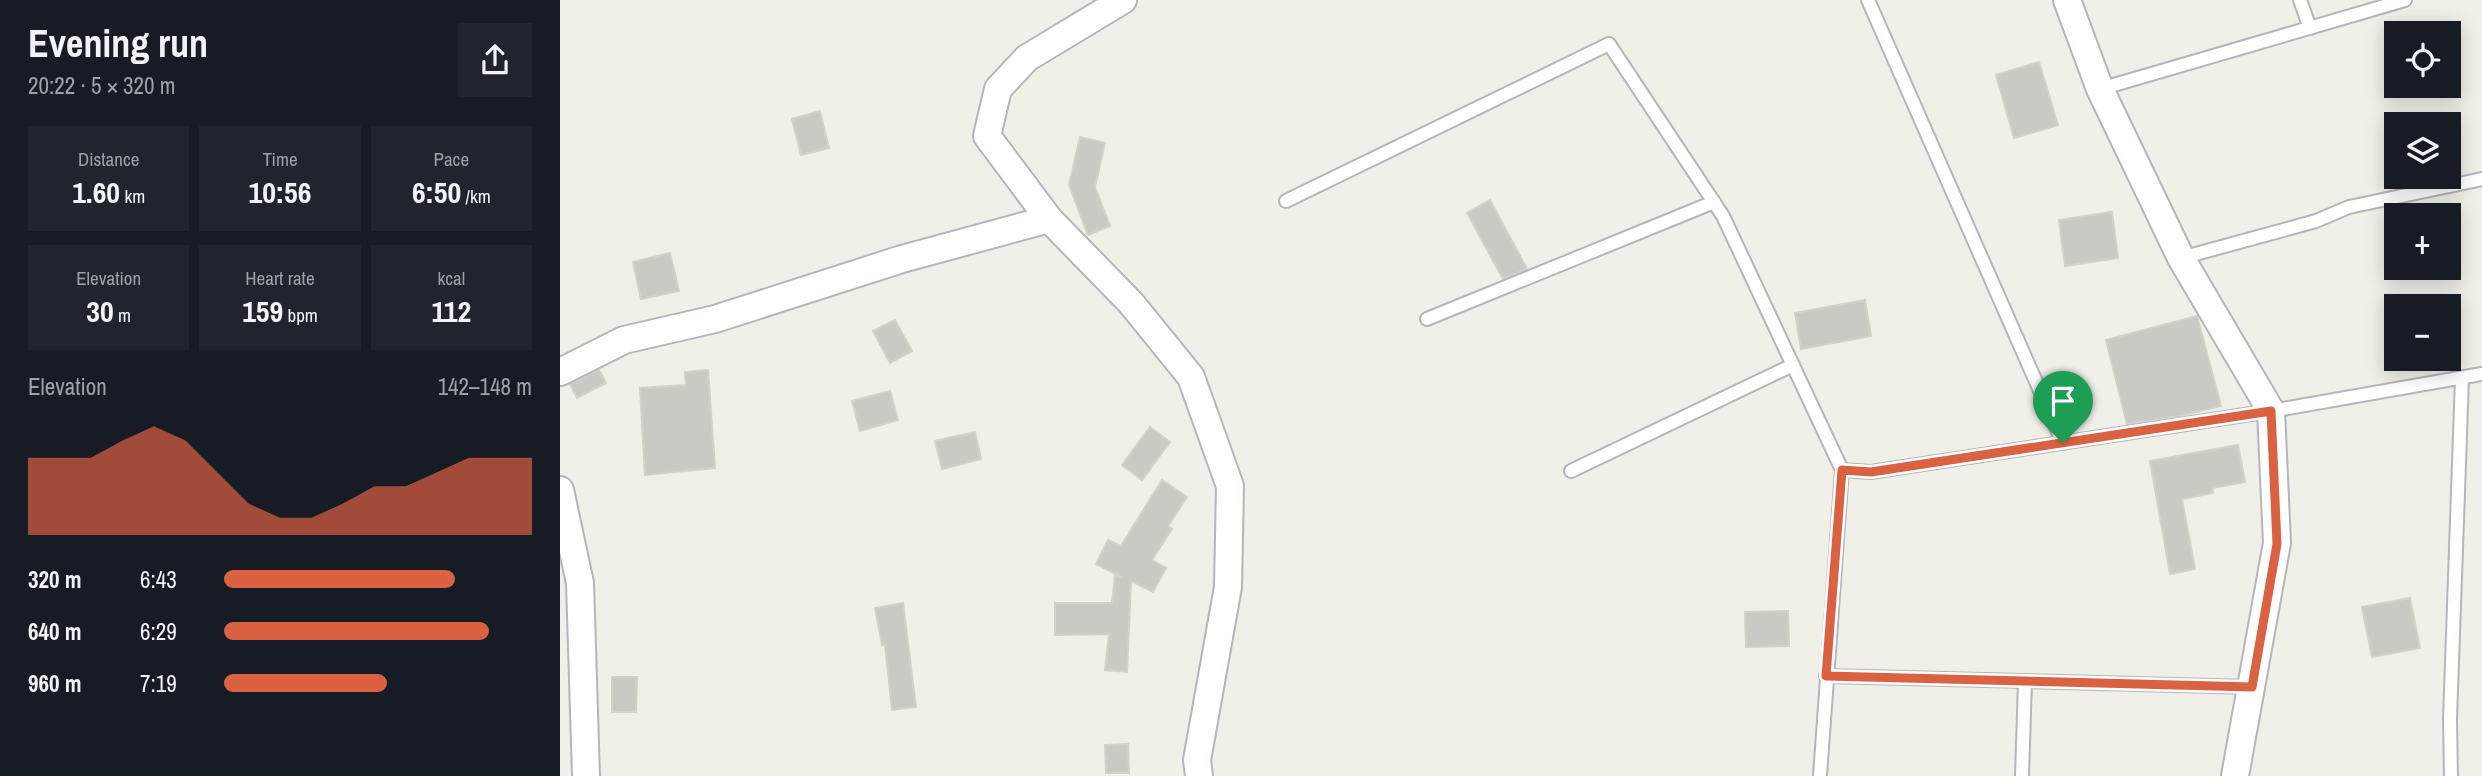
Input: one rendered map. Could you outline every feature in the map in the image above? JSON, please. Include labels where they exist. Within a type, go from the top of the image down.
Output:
[{"type":"street","points":[[1123,0],[1027,58],[998,89],[987,136],[1049,219],[1131,303],[1191,377],[1230,486],[1228,587],[1197,761],[1199,776]]},
{"type":"street","points":[[2067,0],[2100,89],[2181,258],[2271,411],[2277,544],[2235,776]]},
{"type":"street","points":[[560,372],[624,340],[715,319],[902,259],[1049,219]]},
{"type":"street","points":[[560,490],[579,583],[586,776]]},
{"type":"lane","points":[[1868,0],[2063,443]]},
{"type":"lane","points":[[2300,0],[2310,28]]},
{"type":"lane","points":[[2100,89],[2405,0]]},
{"type":"lane","points":[[1286,201],[1609,44],[1714,202],[1842,470],[1820,776]]},
{"type":"lane","points":[[2181,258],[2316,221],[2349,207],[2482,179]]},
{"type":"lane","points":[[1427,320],[1714,202]]},
{"type":"lane","points":[[1571,471],[1793,365]]},
{"type":"lane","points":[[1842,470],[1871,472],[2271,411],[2482,374]]},
{"type":"lane","points":[[2451,776],[2450,719],[2462,378]]},
{"type":"lane","points":[[1826,676],[2252,687]]},
{"type":"lane","points":[[2022,776],[2025,681]]},
{"type":"building","points":[[2039,62],[2058,125],[2014,138],[1996,75]]},
{"type":"building","points":[[820,111],[829,148],[801,155],[792,119]]},
{"type":"building","points":[[1080,137],[1105,143],[1095,187],[1110,226],[1088,235],[1069,185]]},
{"type":"building","points":[[1490,200],[1527,269],[1503,279],[1467,213]]},
{"type":"building","points":[[2112,212],[2118,258],[2065,266],[2059,220]]},
{"type":"building","points":[[670,253],[679,291],[641,299],[633,262]]},
{"type":"building","points":[[1865,300],[1871,336],[1801,349],[1795,313]]},
{"type":"building","points":[[2197,316],[2221,406],[2127,424],[2106,340]]},
{"type":"building","points":[[895,320],[912,351],[890,363],[873,331]]},
{"type":"building","points":[[599,370],[606,383],[577,398],[570,384]]},
{"type":"building","points":[[708,370],[715,468],[645,475],[640,388],[686,385],[685,372]]},
{"type":"building","points":[[890,391],[898,420],[860,431],[852,401]]},
{"type":"building","points":[[1150,427],[1170,442],[1142,480],[1122,465]]},
{"type":"building","points":[[975,432],[981,459],[942,469],[935,441]]},
{"type":"building","points":[[2238,445],[2245,482],[2212,488],[2213,493],[2182,499],[2195,569],[2170,574],[2150,461]]},
{"type":"building","points":[[1162,480],[1187,497],[1168,526],[1172,529],[1152,560],[1166,568],[1153,592],[1131,581],[1127,672],[1105,670],[1109,634],[1055,635],[1055,603],[1112,603],[1115,576],[1122,577],[1096,564],[1108,540],[1121,546]]},
{"type":"building","points":[[2410,598],[2420,648],[2372,657],[2362,607]]},
{"type":"building","points":[[903,603],[916,707],[892,710],[885,645],[882,645],[875,608]]},
{"type":"building","points":[[1788,611],[1789,646],[1746,647],[1745,612]]},
{"type":"building","points":[[612,677],[637,677],[636,712],[612,712]]},
{"type":"building","points":[[1128,744],[1129,773],[1106,773],[1105,745]]},
{"type":"route","points":[[2271,411],[2277,544],[2252,687],[1826,676],[1842,470],[1871,472],[2063,443],[2271,411]]}]
